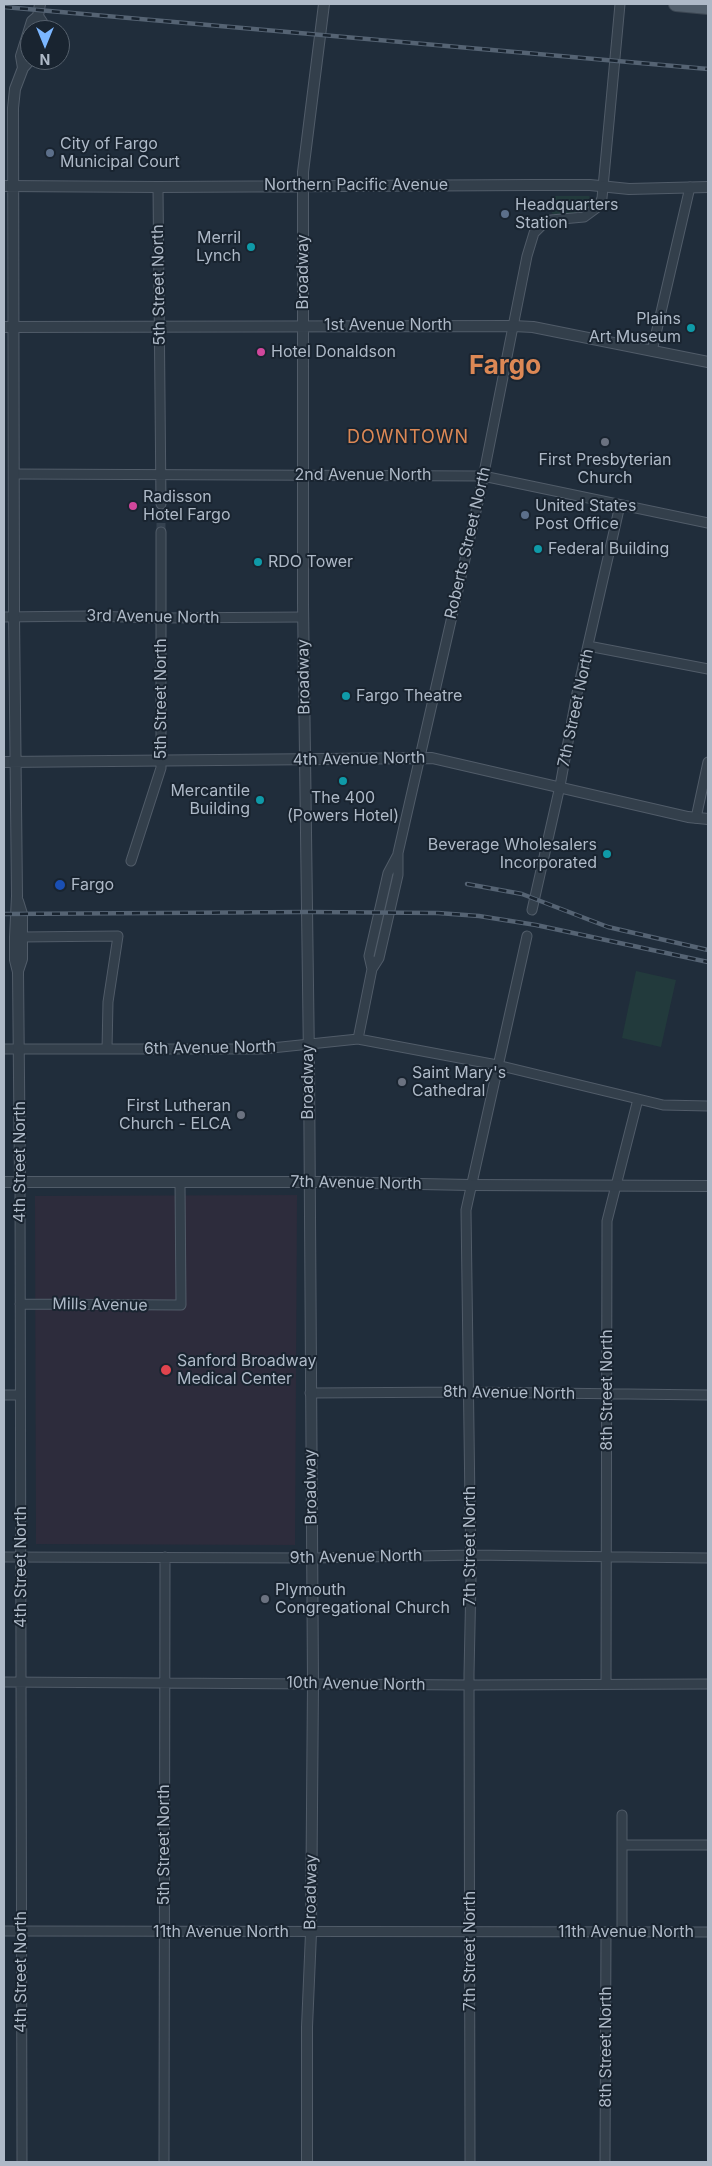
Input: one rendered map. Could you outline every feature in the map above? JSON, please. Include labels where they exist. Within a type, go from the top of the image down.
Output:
[{"type":"main road","points":[[676,4],[708,7]]},
{"type":"street","name":"4th Street North","points":[[33,20],[38,16],[40,4]]},
{"type":"street","name":"Broadway","points":[[308,2162],[308,2006],[311,1933],[313,1683],[303,617],[303,166],[324,4]]},
{"type":"street","points":[[604,186],[620,4]]},
{"type":"street","name":"4th Street North","points":[[38,16],[41,20]]},
{"type":"street","name":"4th Street North","points":[[22,70],[14,89],[8,186],[9,327],[14,474],[9,616],[15,762],[17,896],[15,952],[18,972],[20,1182],[22,2162]]},
{"type":"street","name":"Northern Pacific Avenue","points":[[8,186],[604,186],[629,189],[708,187]]},
{"type":"street","name":"Roberts Street North","points":[[358,1038],[372,969],[379,958],[398,875],[398,853],[483,476],[527,256],[534,233],[551,220],[584,217],[592,212],[599,206],[604,186]]},
{"type":"street","name":"5th Street North","points":[[158,187],[161,504]]},
{"type":"street","points":[[652,351],[690,187]]},
{"type":"street","name":"1st Avenue North","points":[[9,327],[533,327],[708,362]]},
{"type":"street","name":"2nd Avenue North","points":[[14,474],[483,476],[708,523]]},
{"type":"street","name":"7th Street North","points":[[532,910],[620,505]]},
{"type":"street","name":"5th Street North","points":[[132,861],[160,774],[161,532]]},
{"type":"street","name":"3rd Avenue North","points":[[9,616],[303,617]]},
{"type":"street","points":[[588,646],[708,669]]},
{"type":"street","name":"4th Avenue North","points":[[4,762],[440,759],[696,818],[708,819]]},
{"type":"street","points":[[696,818],[708,762]]},
{"type":"street","name":"4th Street North","points":[[17,896],[22,914],[22,960],[18,972]]},
{"type":"street","points":[[22,937],[118,936],[108,1002],[107,1049]]},
{"type":"street","name":"7th Street North","points":[[470,2162],[471,1555],[466,1210],[470,1185],[527,936]]},
{"type":"street","name":"6th Avenue North","points":[[4,1049],[262,1049],[358,1038],[497,1065],[663,1105],[708,1106]]},
{"type":"street","name":"8th Street North","points":[[606,1684],[607,1221],[638,1099]]},
{"type":"street","name":"7th Avenue North","points":[[4,1182],[308,1182],[708,1186]]},
{"type":"street","name":"Mills Avenue","points":[[20,1304],[181,1305],[180,1183]]},
{"type":"street","name":"8th Avenue North","points":[[310,1393],[468,1392],[708,1395]]},
{"type":"street","points":[[4,1395],[20,1395]]},
{"type":"street","name":"9th Avenue North","points":[[4,1557],[312,1558],[471,1555],[708,1558]]},
{"type":"street","name":"5th Street North","points":[[164,1557],[164,2162]]},
{"type":"street","name":"10th Avenue North","points":[[4,1682],[470,1685],[708,1684]]},
{"type":"street","points":[[622,1815],[622,1932]]},
{"type":"street","points":[[622,1845],[708,1845]]},
{"type":"street","name":"11th Avenue North","points":[[4,1931],[311,1933],[708,1932]]},
{"type":"street","name":"8th Street North","points":[[605,2162],[606,1932]]},
{"type":"shaded area","name":"Sanford Broadway Medical Center","points":[[297,1195],[295,1545],[36,1544],[35,1196]]},
{"type":"green space","points":[[552,196],[589,196],[592,200],[583,212],[555,215],[552,213],[550,206]]},
{"type":"green space","points":[[636,971],[676,980],[661,1047],[622,1038]]},
{"type":"tunnel","points":[[161,504],[161,532]]},
{"type":"railway","points":[[4,7],[708,69]]},
{"type":"railway","points":[[467,884],[522,894],[608,927],[708,950]]},
{"type":"railway","points":[[4,914],[438,913],[479,916],[536,925],[708,962]]},
{"type":"place","name":"City of Fargo Municipal Court","points":[[50,153]]},
{"type":"place","name":"Headquarters Station","points":[[505,214]]},
{"type":"place","name":"Merril Lynch","points":[[251,247]]},
{"type":"place","name":"Plains Art Museum","points":[[691,328]]},
{"type":"place","name":"Hotel Donaldson","points":[[261,352]]},
{"type":"place","name":"First Presbyterian Church","points":[[605,442]]},
{"type":"place","name":"Radisson Hotel Fargo","points":[[133,506]]},
{"type":"place","name":"United States Post Office","points":[[525,515]]},
{"type":"place","name":"Federal Building","points":[[538,549]]},
{"type":"place","name":"RDO Tower","points":[[258,562]]},
{"type":"place","name":"Fargo Theatre","points":[[346,696]]},
{"type":"place","name":"The 400 (Powers Hotel)","points":[[343,781]]},
{"type":"place","name":"Mercantile Building","points":[[260,800]]},
{"type":"place","name":"Beverage Wholesalers Incorporated","points":[[607,854]]},
{"type":"place","name":"Fargo","points":[[60,885]]},
{"type":"place","name":"Saint Mary's Cathedral","points":[[402,1082]]},
{"type":"place","name":"First Lutheran Church - ELCA","points":[[241,1115]]},
{"type":"place","name":"Sanford Broadway Medical Center","points":[[166,1370]]},
{"type":"place","name":"Plymouth Congregational Church","points":[[265,1599]]},
{"type":"district","name":"Fargo","points":[[505,366]]},
{"type":"district","name":"DOWNTOWN","points":[[408,438]]}]
